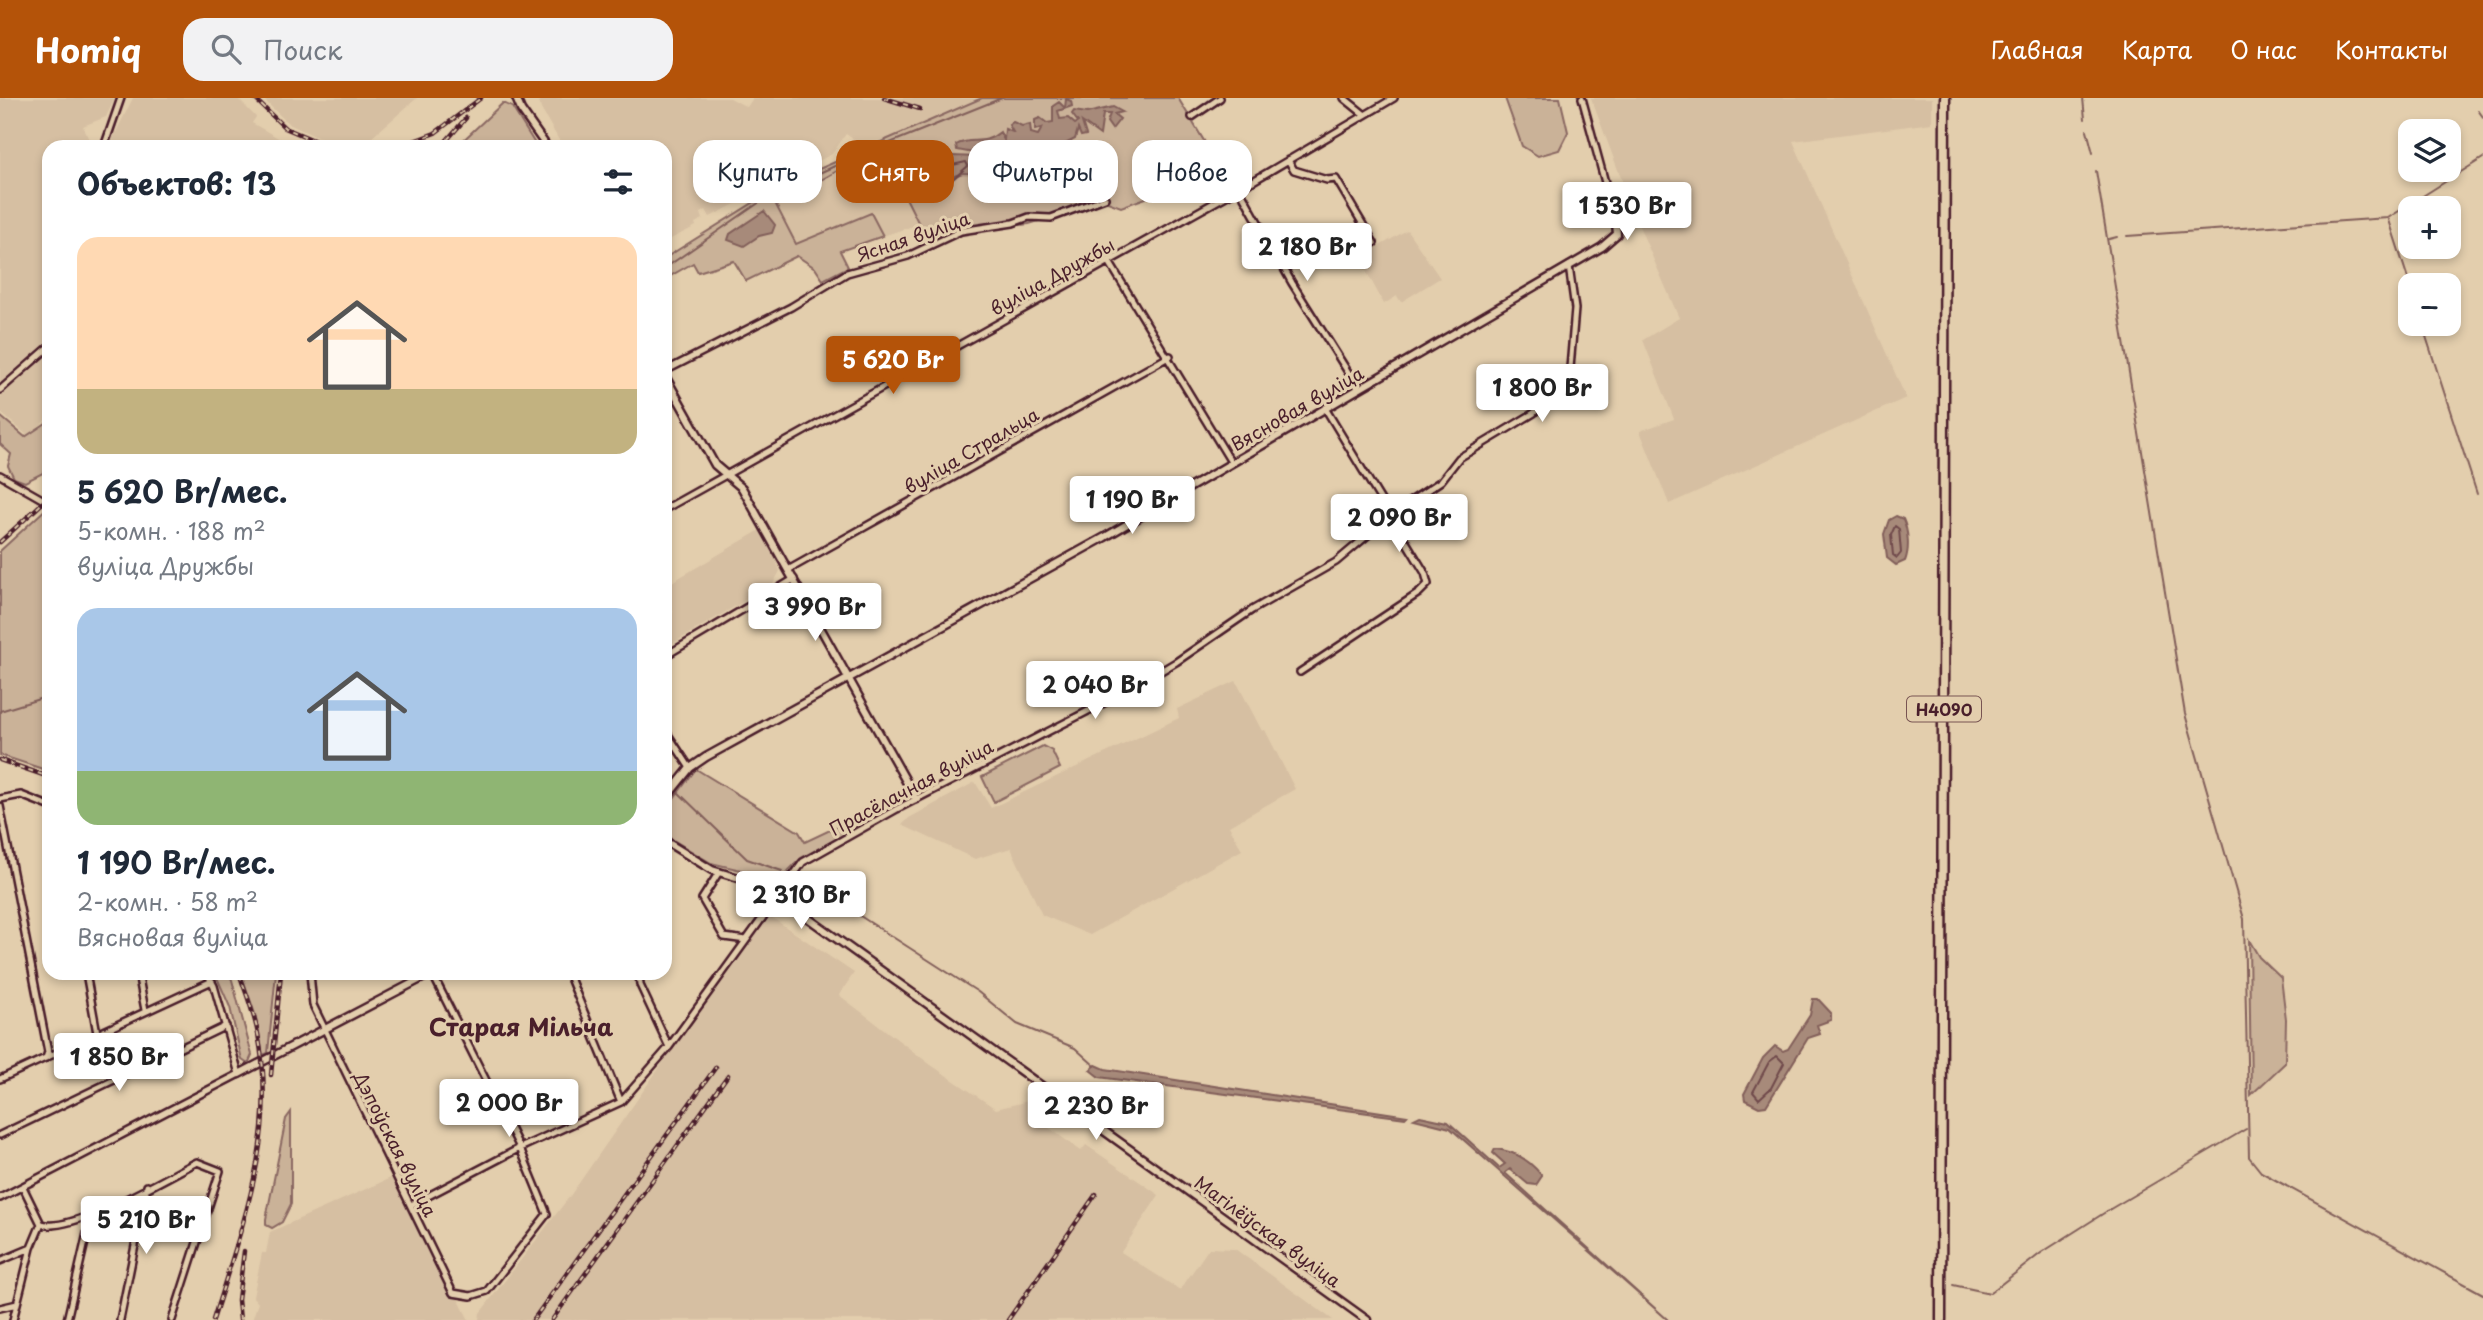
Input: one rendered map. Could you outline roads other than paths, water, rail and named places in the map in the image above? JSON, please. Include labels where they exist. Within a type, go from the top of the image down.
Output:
[{"type":"main road","name":"Н4090","points":[[1941,1320],[1945,98]]},
{"type":"street","points":[[106,140],[121,98]]},
{"type":"street","points":[[516,98],[542,140]]},
{"type":"street","points":[[1192,117],[1220,98]]},
{"type":"street","points":[[1344,98],[1365,115]]},
{"type":"street","name":"вуліца Дружбы","points":[[1252,180],[1394,98]]},
{"type":"street","points":[[1582,98],[1616,223]]},
{"type":"street","points":[[1287,160],[1294,170],[1327,180],[1336,179],[1374,243]]},
{"type":"street","name":"Ясная вуліца","points":[[672,369],[791,307],[847,273],[908,256],[961,230],[1013,223],[1029,217],[1051,218],[1092,203]]},
{"type":"street","name":"вуліца Дружбы","points":[[672,505],[1212,203]]},
{"type":"street","points":[[1247,203],[1292,283],[1358,388]]},
{"type":"street","name":"Вясновая вуліца","points":[[672,790],[690,768],[1105,537],[1602,247],[1616,234],[1616,223]]},
{"type":"street","points":[[1108,260],[1170,356],[1231,462]]},
{"type":"street","name":"Прасёлачная вуліца","points":[[621,1102],[668,1047],[779,897],[790,876],[803,862],[916,799],[1153,676],[1252,610],[1336,562],[1441,481],[1459,458],[1534,413],[1570,368],[1575,309],[1569,266]]},
{"type":"street","points":[[0,390],[42,353]]},
{"type":"street","name":"вуліца Стральца","points":[[788,570],[1170,356]]},
{"type":"street","points":[[672,386],[715,465],[739,484],[916,799]]},
{"type":"street","points":[[1300,672],[1419,593],[1428,583],[1425,573],[1325,408]]},
{"type":"street","points":[[0,475],[42,499]]},
{"type":"street","points":[[672,652],[794,579]]},
{"type":"street","points":[[672,741],[690,768]]},
{"type":"street","points":[[0,799],[21,795],[42,803]]},
{"type":"street","points":[[0,806],[48,1052],[46,1058]]},
{"type":"street","name":"Магілёўская вуліца","points":[[672,845],[719,872],[751,880],[779,897],[1367,1320]]},
{"type":"street","points":[[719,872],[702,899],[724,937],[746,940]]},
{"type":"street","points":[[87,980],[97,1033]]},
{"type":"street","points":[[139,980],[145,1010]]},
{"type":"street","name":"Дэпоўская вуліца","points":[[311,980],[313,1005],[324,1030],[453,1293],[471,1296],[487,1291],[547,1214],[520,1148]]},
{"type":"street","points":[[0,1198],[419,980]]},
{"type":"street","points":[[436,980],[520,1148]]},
{"type":"street","points":[[411,1205],[520,1148],[621,1102],[571,980]]},
{"type":"street","points":[[640,980],[668,1047]]},
{"type":"street","points":[[0,1079],[212,981],[239,1074]]},
{"type":"street","points":[[0,1135],[226,1026]]},
{"type":"street","points":[[41,1224],[49,1226],[91,1216],[197,1162],[220,1171],[172,1320]]},
{"type":"street","points":[[120,1320],[147,1186]]},
{"type":"street","points":[[13,1320],[31,1248],[41,1224],[23,1187]]},
{"type":"street","points":[[67,1320],[91,1216]]},
{"type":"street","points":[[0,1261],[31,1248]]},
{"type":"street","points":[[0,1308],[17,1304]]},
{"type":"water","points":[[1066,99],[1071,101],[1072,106],[1058,111],[1060,119],[1068,118],[1075,124],[1078,122],[1072,114],[1074,111],[1087,113],[1113,107],[1122,112],[1114,114],[1120,119],[1112,129],[1107,122],[1110,114],[1103,114],[1100,135],[1082,122],[1086,135],[1081,136],[1078,129],[1073,140],[1004,140],[1005,129],[1013,132],[1009,125],[1013,122],[1022,126],[1030,124],[1031,133],[1038,135],[1042,128],[1035,130],[1035,120],[1040,118],[1047,123],[1053,122],[1053,106],[1059,102],[1065,108]]},
{"type":"water","points":[[1000,132],[1004,140],[982,140],[988,139]]},
{"type":"water","points":[[967,141],[968,152],[957,150],[956,145]]},
{"type":"water","points":[[954,156],[968,157],[968,173],[954,176]]},
{"type":"water","points":[[764,211],[775,225],[772,233],[759,236],[744,246],[728,240],[730,234]]},
{"type":"water","points":[[1896,516],[1903,519],[1908,545],[1905,561],[1896,565],[1887,558],[1884,534],[1889,520]]},
{"type":"water","points":[[1813,999],[1818,999],[1831,1013],[1831,1020],[1817,1025],[1820,1034],[1808,1038],[1766,1106],[1759,1107],[1745,1100],[1744,1094],[1763,1058],[1775,1046],[1783,1051],[1788,1049],[1810,1015]]},
{"type":"water","points":[[1096,1065],[1105,1069],[1407,1116],[1405,1118],[1099,1077],[1090,1070]]},
{"type":"water","points":[[1420,1116],[1448,1122],[1499,1168],[1505,1164],[1493,1153],[1495,1149],[1515,1154],[1532,1165],[1542,1176],[1536,1185],[1528,1184],[1510,1169],[1505,1173],[1668,1320],[1450,1128],[1414,1119]]},
{"type":"waterway","points":[[897,140],[1002,98]]},
{"type":"waterway","points":[[2083,98],[2085,119]]},
{"type":"waterway","points":[[2478,110],[2483,117]]},
{"type":"waterway","points":[[2087,130],[2093,153]]},
{"type":"waterway","points":[[2127,236],[2388,218],[2483,158]]},
{"type":"waterway","points":[[672,263],[770,195],[836,165]]},
{"type":"waterway","points":[[2096,171],[2185,714],[2244,919],[2249,1157],[2261,1172],[2483,1294]]},
{"type":"waterway","points":[[2389,220],[2406,273]]},
{"type":"waterway","points":[[2109,239],[2117,237]]},
{"type":"waterway","points":[[2426,336],[2477,494]]},
{"type":"waterway","points":[[0,711],[42,698]]},
{"type":"waterway","points":[[678,792],[747,859],[782,871]]},
{"type":"waterway","points":[[798,876],[978,992],[1017,1024],[1075,1048],[1095,1066]]},
{"type":"waterway","points":[[1953,1285],[1990,1293],[2041,1253],[2246,1129]]},
{"type":"railway","points":[[254,98],[285,128],[313,140]]},
{"type":"railway","points":[[416,140],[435,133],[481,98]]},
{"type":"railway","points":[[884,98],[920,109]]},
{"type":"railway","points":[[447,140],[466,118]]},
{"type":"railway","points":[[0,542],[42,503]]},
{"type":"railway","points":[[0,760],[42,775]]},
{"type":"railway","points":[[213,1320],[245,1215],[260,1144],[263,1071],[258,1034],[241,980]]},
{"type":"railway","points":[[271,1075],[280,980]]},
{"type":"railway","points":[[533,1320],[716,1067]]},
{"type":"railway","points":[[552,1320],[728,1075]]},
{"type":"railway","points":[[1008,1320],[1096,1194]]},
{"type":"railway","points":[[240,1320],[238,1300],[244,1251]]},
{"type":"district","name":"Старая Мільча","points":[[521,1026]]}]
